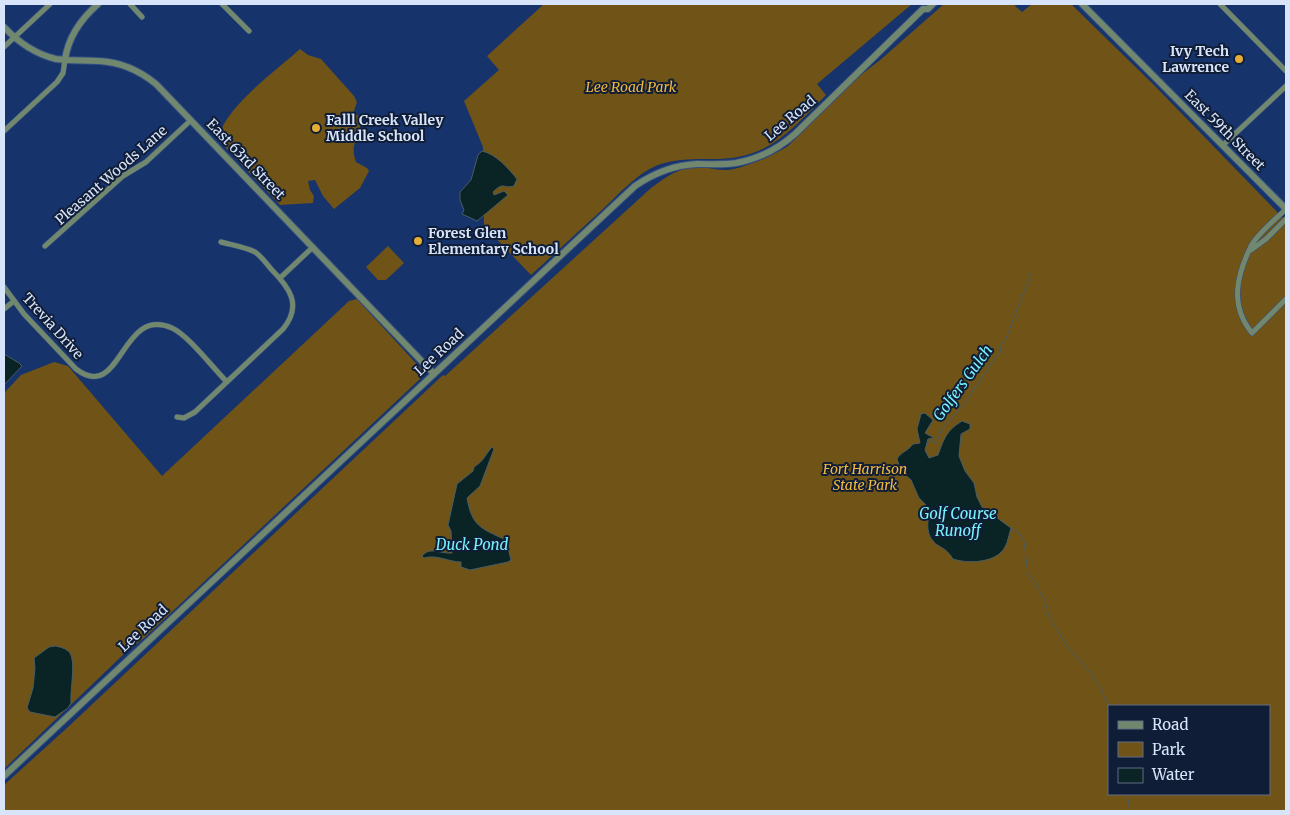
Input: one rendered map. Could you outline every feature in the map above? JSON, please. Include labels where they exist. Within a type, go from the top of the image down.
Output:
[{"type":"street","points":[[4,47],[50,4]]},
{"type":"street","points":[[4,130],[57,82],[63,71],[66,49],[71,36],[98,4]]},
{"type":"street","points":[[130,4],[142,16]]},
{"type":"street","points":[[222,4],[249,31]]},
{"type":"street","name":"Lee Road","points":[[4,776],[635,186],[669,168],[691,164],[721,165],[742,162],[757,158],[777,148],[795,134],[923,6],[928,9],[933,4]]},
{"type":"street","name":"East 59th Street","points":[[1082,4],[1286,209]]},
{"type":"street","points":[[1220,4],[1286,71]]},
{"type":"street","name":"East 63rd Street","points":[[4,27],[14,38],[36,52],[65,60],[111,62],[138,71],[159,87],[434,374]]},
{"type":"street","points":[[1223,145],[1286,86]]},
{"type":"street","name":"Pleasant Woods Lane","points":[[45,246],[123,176],[146,162],[191,120]]},
{"type":"street","points":[[1286,209],[1251,246],[1241,269],[1237,293],[1240,311],[1252,333],[1286,299]]},
{"type":"street","points":[[1250,250],[1266,239],[1286,219]]},
{"type":"street","points":[[177,418],[184,418],[192,414],[283,329],[290,320],[292,297],[287,286],[280,278],[255,252],[221,242]]},
{"type":"street","points":[[280,278],[313,247]]},
{"type":"street","name":"Trevia Drive","points":[[4,287],[24,314],[76,369],[88,375],[99,375],[108,372],[133,336],[142,329],[154,325],[168,327],[177,331],[227,382]]},
{"type":"street","points":[[4,309],[14,301]]},
{"type":"green space","name":"Lee Road Park","points":[[544,4],[912,4],[817,84],[826,95],[803,119],[779,139],[753,153],[737,157],[681,160],[658,165],[650,169],[628,185],[531,275],[484,226],[483,147],[464,101],[499,70],[487,56]]},
{"type":"green space","name":"Fort Harrison State Park","points":[[944,4],[1016,4],[1015,6],[1022,12],[1032,4],[1071,4],[1153,84],[1286,221],[1286,811],[4,811],[4,785],[443,375],[445,376],[651,188],[668,176],[686,168],[700,167],[730,170],[755,162],[788,146],[854,80],[879,61]]},
{"type":"green space","points":[[300,49],[308,55],[321,59],[354,96],[357,102],[354,111],[360,117],[360,130],[355,144],[354,155],[356,162],[369,171],[360,188],[334,209],[323,196],[315,180],[308,181],[314,196],[313,203],[280,205],[225,147],[219,137],[223,125],[241,102]]},
{"type":"green space","points":[[388,246],[404,263],[386,280],[378,280],[366,267]]},
{"type":"green space","points":[[357,299],[424,372],[420,379],[143,639],[126,652],[4,769],[4,393],[21,375],[54,362],[68,366],[162,476],[349,301]]},
{"type":"water","points":[[482,151],[497,158],[517,179],[514,186],[502,186],[493,192],[494,195],[504,191],[508,195],[477,221],[462,214],[464,210],[460,200],[460,192],[471,180],[478,155]]},
{"type":"water","points":[[4,354],[22,366],[4,385]]},
{"type":"water","name":"Golf Course Runoff","points":[[925,413],[933,420],[925,433],[934,438],[928,439],[925,450],[929,458],[938,455],[949,431],[962,421],[970,424],[970,429],[961,434],[959,456],[965,471],[974,483],[977,497],[982,507],[1011,528],[1005,547],[996,556],[982,561],[959,561],[953,559],[930,537],[928,517],[930,509],[919,498],[911,480],[901,471],[897,459],[913,444],[920,443],[917,429],[921,414]]},
{"type":"water","name":"Duck Pond","points":[[492,447],[494,449],[480,486],[467,498],[472,515],[479,525],[506,540],[511,560],[470,570],[461,567],[461,562],[433,557],[424,558],[422,556],[428,551],[452,553],[451,531],[448,525],[457,484],[473,471],[474,467]]},
{"type":"water","points":[[55,646],[65,649],[70,653],[73,669],[71,703],[68,708],[55,717],[30,712],[27,708],[33,688],[34,658],[49,647]]},
{"type":"waterway","name":"Golfers Gulch","points":[[927,442],[937,443],[941,430],[964,404],[1000,353],[1001,345],[1005,341],[1032,271]]},
{"type":"waterway","points":[[1011,528],[1019,533],[1024,541],[1028,574],[1035,582],[1045,601],[1049,616],[1066,645],[1100,687],[1108,705]]},
{"type":"waterway","points":[[1127,811],[1130,795]]},
{"type":"place","name":"Ivy Tech Lawrence","points":[[1239,59]]},
{"type":"place","name":"Falll Creek Valley Middle School","points":[[316,128]]},
{"type":"place","name":"Forest Glen Elementary School","points":[[418,241]]}]
